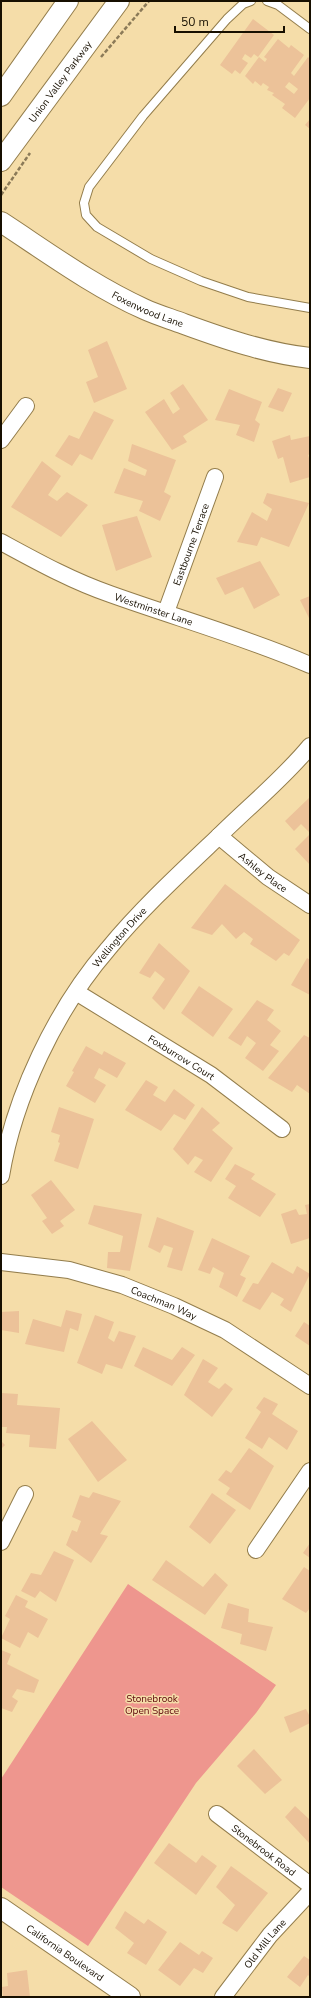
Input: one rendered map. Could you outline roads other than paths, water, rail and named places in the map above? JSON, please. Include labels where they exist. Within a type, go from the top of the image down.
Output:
[{"type":"street","points":[[1,96],[68,1]]},
{"type":"street","name":"Union Valley Parkway","points":[[1,161],[118,1]]},
{"type":"street","name":"Foxenwood Lane","points":[[1,222],[88,279],[144,309],[218,337],[253,348],[310,358]]},
{"type":"street","points":[[1,440],[26,406]]},
{"type":"street","name":"Eastbourne Terrace","points":[[166,612],[215,478]]},
{"type":"street","name":"Westminster Lane","points":[[1,542],[51,568],[109,594],[166,612],[281,653],[310,666]]},
{"type":"street","name":"Wellington Drive","points":[[1,1176],[4,1156],[20,1104],[44,1047],[76,992],[107,950],[144,909],[271,786],[310,746]]},
{"type":"street","name":"Ashley Place","points":[[219,836],[268,877],[310,905]]},
{"type":"street","name":"Foxburrow Court","points":[[76,992],[211,1075],[282,1129]]},
{"type":"street","name":"Coachman Way","points":[[1,1262],[69,1270],[122,1285],[225,1330],[310,1386]]},
{"type":"street","points":[[256,1550],[310,1471]]},
{"type":"street","points":[[1,1542],[25,1494]]},
{"type":"street","name":"Stonebrook Road","points":[[217,1814],[310,1885]]},
{"type":"street","name":"Old Mill Lane","points":[[223,1997],[270,1935],[310,1892]]},
{"type":"street","name":"California Boulevard","points":[[1,1908],[130,1997]]},
{"type":"lane","points":[[251,1],[243,4],[227,19],[143,116],[89,187],[84,202],[86,215],[97,227],[151,259],[201,281],[248,297],[310,308]]},
{"type":"lane","points":[[267,1],[278,5],[310,29]]},
{"type":"park label","name":"Stonebrook Open Space","points":[[152,1704]]}]
